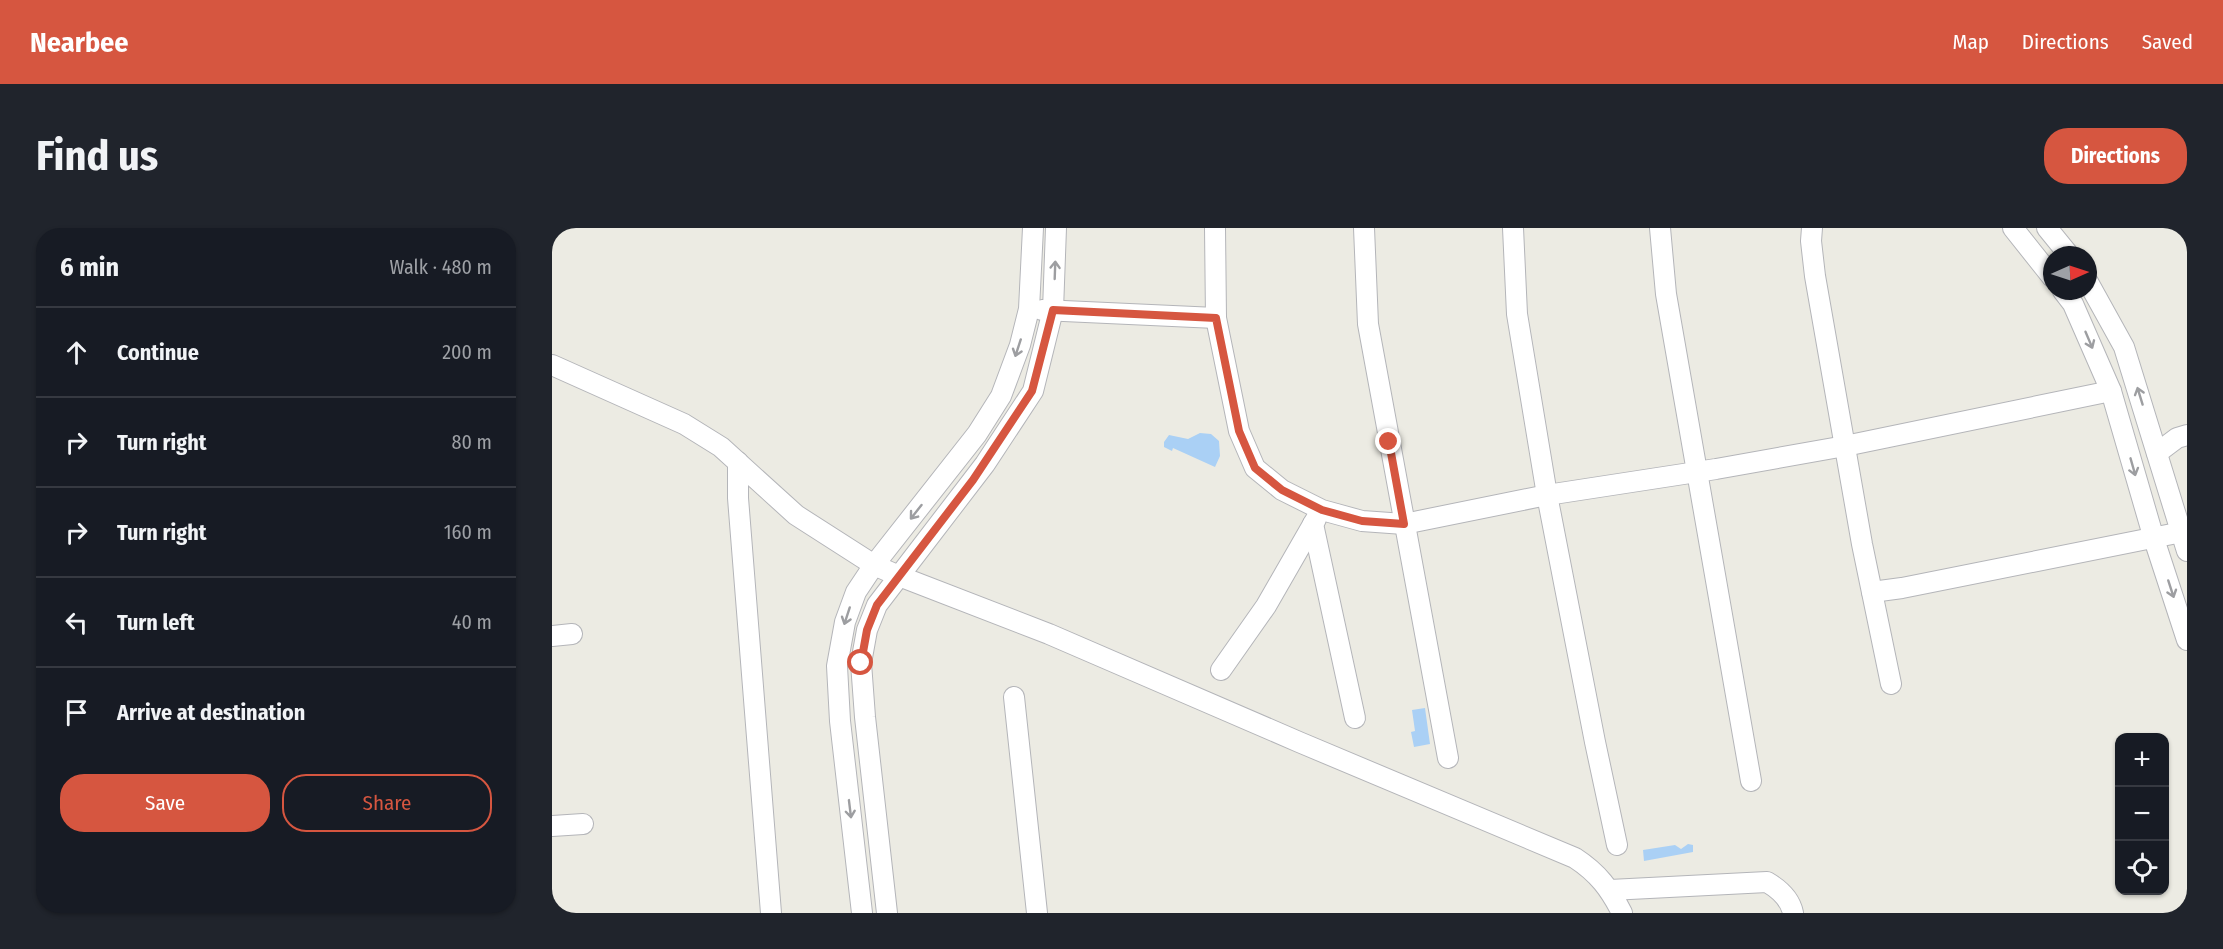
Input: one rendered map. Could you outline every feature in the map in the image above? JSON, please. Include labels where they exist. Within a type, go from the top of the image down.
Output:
[{"type":"street","points":[[862,913],[840,721],[837,666],[845,622],[856,592],[874,565],[977,434],[1001,396],[1020,345],[1029,309],[1033,228]]},
{"type":"street","points":[[887,913],[861,663],[867,630],[877,605],[973,480],[1032,391],[1053,310],[1056,228]]},
{"type":"street","points":[[1215,228],[1216,318],[1239,431],[1255,468],[1318,517],[1404,524],[1547,495],[1845,446],[2111,391]]},
{"type":"street","points":[[1364,228],[1368,324],[1448,758]]},
{"type":"street","points":[[1513,228],[1517,314],[1547,495],[1617,845]]},
{"type":"street","points":[[1660,228],[1665,294],[1751,781]]},
{"type":"street","points":[[1812,228],[1811,241],[1815,276],[1872,592],[1891,684]]},
{"type":"street","points":[[2013,228],[2043,266]]},
{"type":"street","points":[[2047,228],[2062,246]]},
{"type":"street","points":[[1872,592],[2154,539],[2184,542],[2124,347],[2097,298]]},
{"type":"street","points":[[2070,300],[2111,391],[2154,539],[2187,640]]},
{"type":"street","points":[[1029,309],[1216,318]]},
{"type":"street","points":[[552,365],[684,424],[721,447],[796,514],[874,565],[1049,634],[1565,853],[1594,870],[1611,890],[1622,913]]},
{"type":"street","points":[[2149,425],[2182,436]]},
{"type":"street","points":[[2157,453],[2182,436]]},
{"type":"street","points":[[738,462],[738,498],[771,913]]},
{"type":"street","points":[[954,463],[973,480]]},
{"type":"street","points":[[933,489],[953,507]]},
{"type":"street","points":[[1221,670],[1266,606],[1318,517]]},
{"type":"street","points":[[1318,517],[1355,718]]},
{"type":"street","points":[[1014,697],[1037,913]]},
{"type":"street","points":[[840,721],[865,717]]},
{"type":"street","points":[[552,826],[583,824]]},
{"type":"street","points":[[1611,890],[1767,882],[1779,889],[1788,899],[1793,913]]},
{"type":"water","points":[[1200,433],[1211,434],[1219,441],[1220,456],[1215,467],[1173,448],[1172,451],[1164,447],[1164,442],[1169,435],[1188,439]]},
{"type":"water","points":[[1425,708],[1430,744],[1414,747],[1411,732],[1415,731],[1412,710]]},
{"type":"water","points":[[1688,844],[1693,845],[1693,852],[1644,861],[1643,850],[1675,845],[1681,849]]},
{"type":"route","points":[[861,663],[867,630],[877,605],[985,464],[1032,391],[1053,310],[1216,318],[1239,431],[1255,468],[1282,490],[1322,510],[1362,521],[1404,524],[1389,442]]}]
